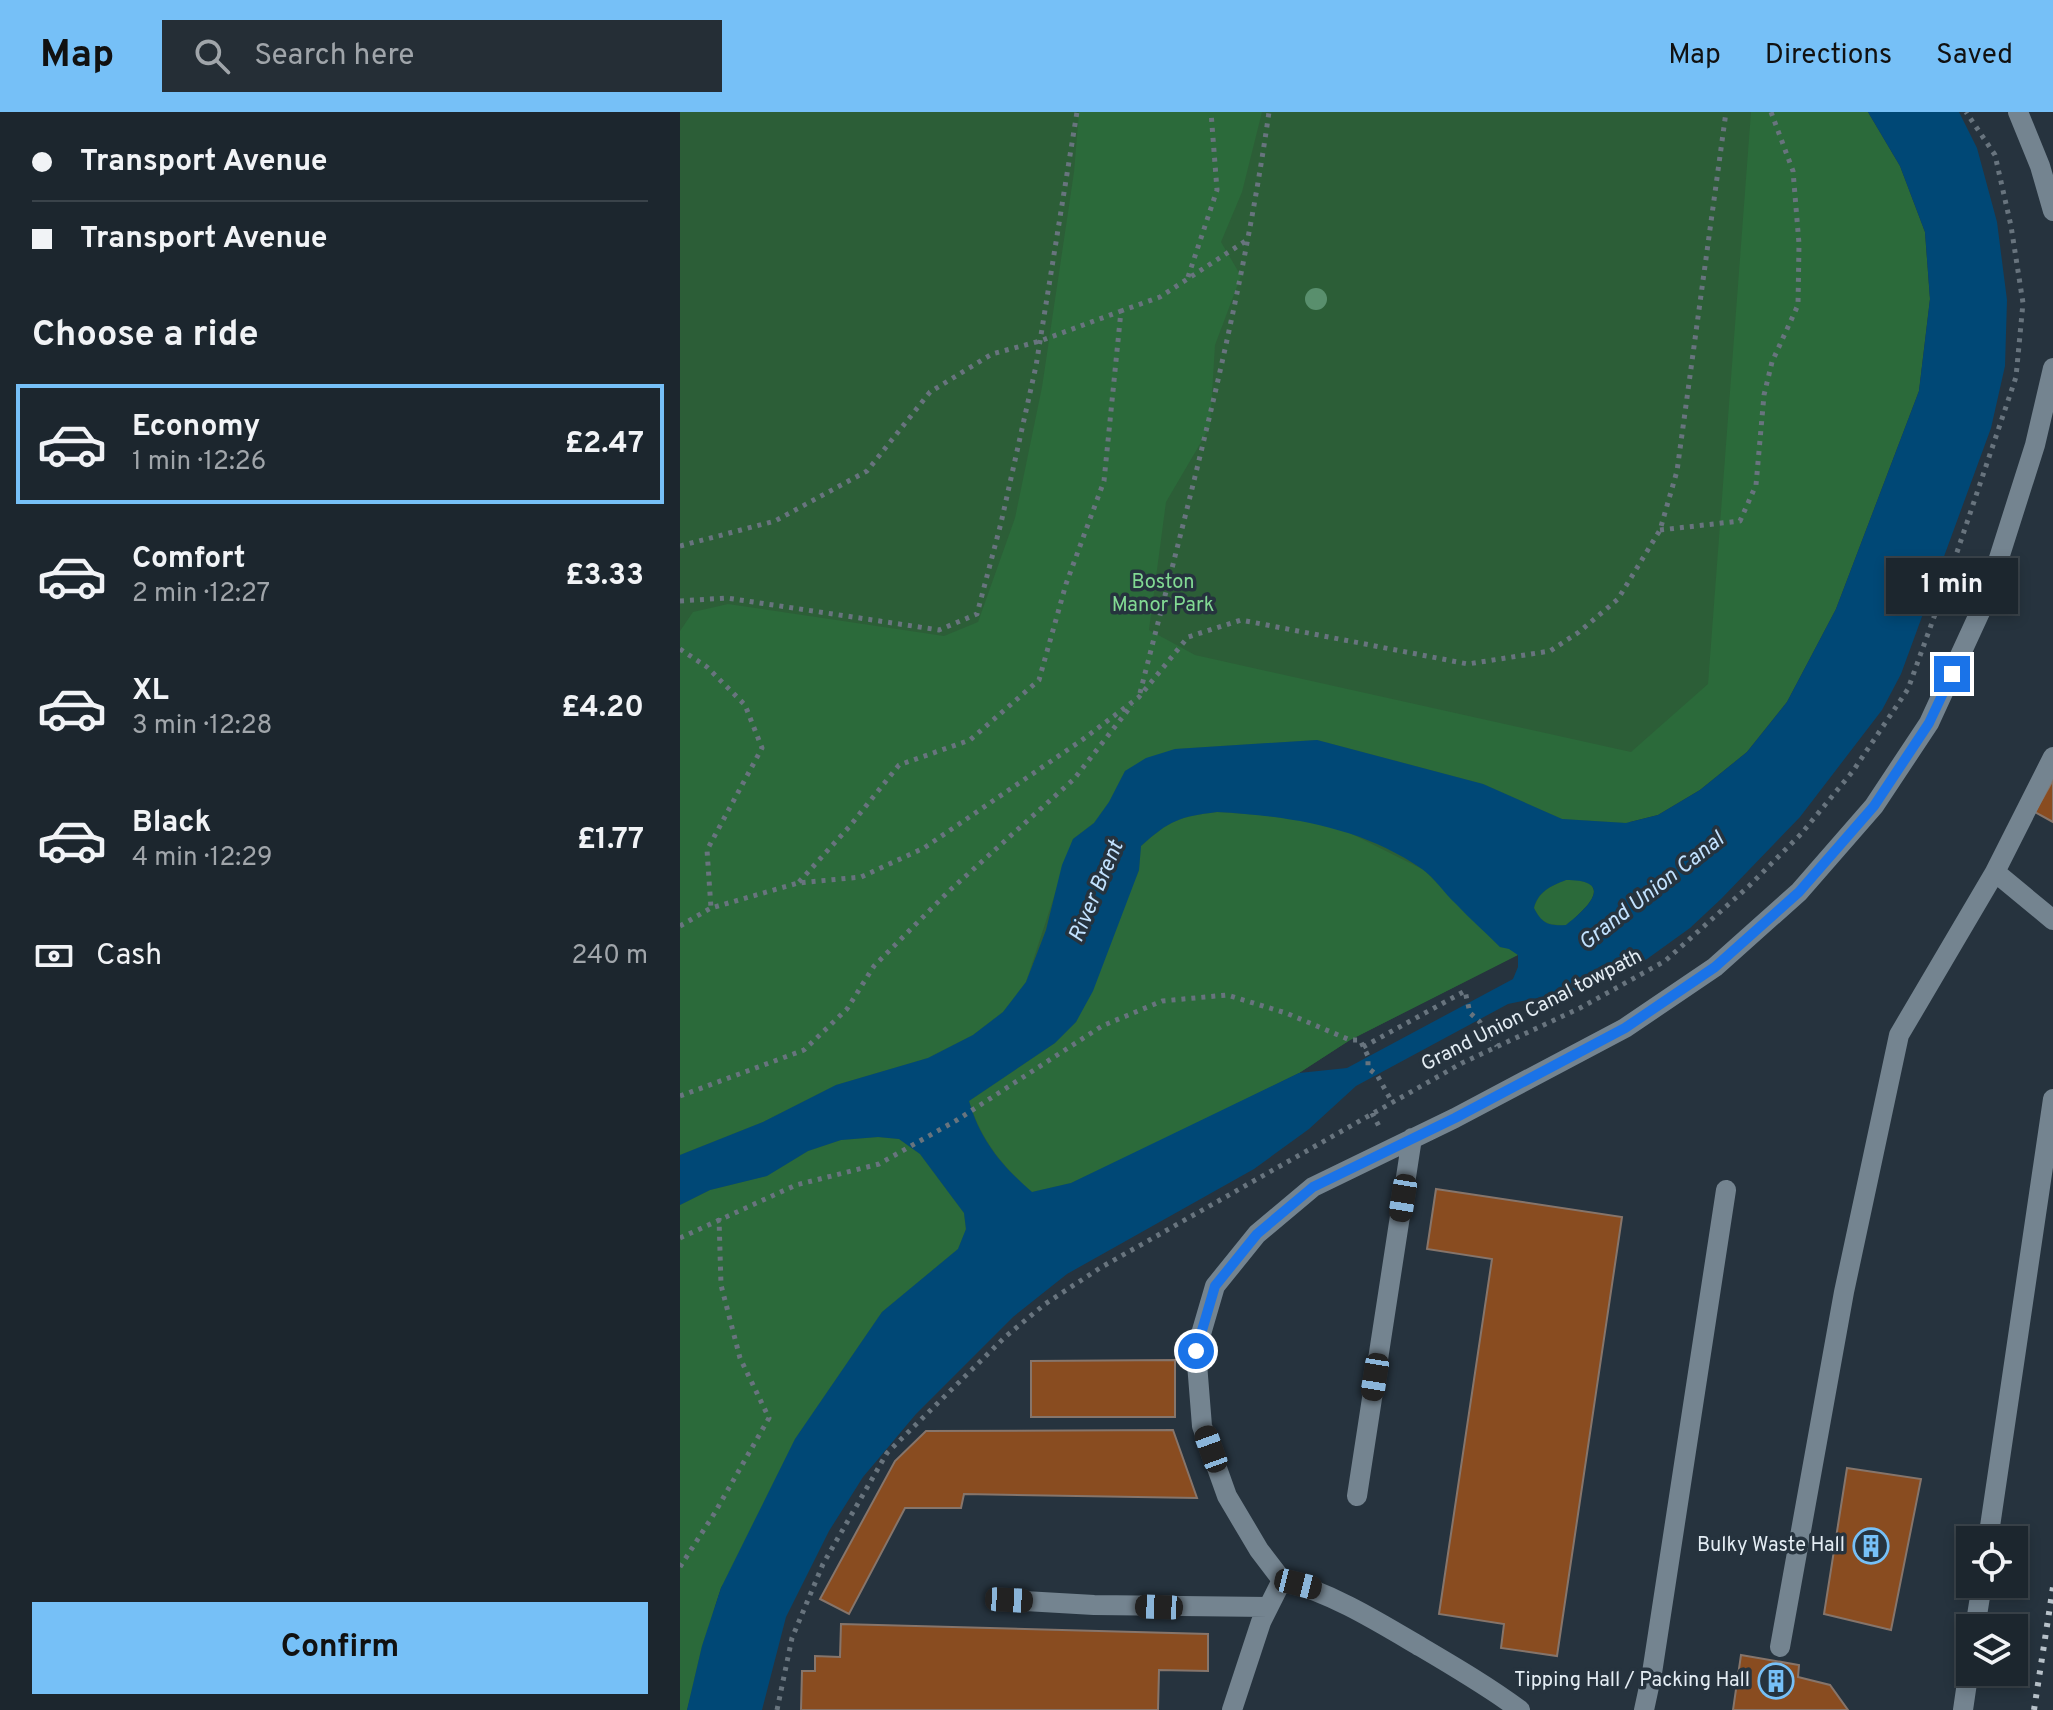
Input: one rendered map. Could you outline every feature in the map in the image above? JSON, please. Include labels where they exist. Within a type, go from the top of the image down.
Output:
[{"type":"lane","points":[[2018,112],[2040,166],[2053,211]]},
{"type":"lane","points":[[1520,1710],[1388,1628],[1314,1588],[1282,1580],[1259,1550],[1227,1496],[1202,1426],[1196,1351],[1215,1286],[1257,1234],[1313,1187],[1625,1028],[1715,967],[1799,892],[1874,806],[1929,723],[1986,599],[2035,445],[2053,368]]},
{"type":"lane","points":[[1780,1647],[1844,1292],[1899,1035],[1995,872],[2053,757]]},
{"type":"lane","points":[[1995,872],[2050,910]]},
{"type":"lane","points":[[1990,1526],[2053,1099]]},
{"type":"lane","points":[[1357,1496],[1412,1138]]},
{"type":"lane","points":[[1644,1710],[1726,1190]]},
{"type":"lane","points":[[1232,1710],[1261,1622],[1282,1580]]},
{"type":"lane","points":[[1009,1600],[1094,1605],[1268,1607]]},
{"type":"lane","points":[[1963,1710],[1966,1686]]},
{"type":"path","points":[[680,601],[727,598],[939,630],[977,614],[1001,523],[1040,341],[1077,112]]},
{"type":"path","points":[[1187,278],[1217,190],[1211,112]]},
{"type":"path","points":[[680,926],[711,908],[798,883],[861,877],[924,848],[1082,740],[1139,697],[1221,374],[1248,240],[1269,112]]},
{"type":"path","points":[[680,1096],[804,1050],[847,1009],[874,966],[928,912],[1074,779],[1188,637],[1241,620],[1468,664],[1550,651],[1579,632],[1618,599],[1660,530],[1677,471],[1726,112]]},
{"type":"path","points":[[1660,530],[1740,521],[1756,485],[1764,395],[1772,362],[1798,305],[1799,244],[1793,171],[1771,112]]},
{"type":"path","name":"Grand Union Canal towpath","points":[[777,1710],[792,1638],[823,1564],[887,1453],[1005,1337],[1078,1282],[1392,1102],[1462,1063],[1580,1008],[1665,961],[1749,886],[1801,834],[1853,771],[1908,689],[2016,377],[2023,303],[2011,226],[1995,155],[1966,112]]},
{"type":"path","points":[[680,546],[775,521],[867,471],[930,392],[992,354],[1040,341],[1160,297],[1248,240]]},
{"type":"path","points":[[798,883],[899,765],[970,740],[1039,680],[1066,584],[1104,481],[1121,311]]},
{"type":"path","points":[[680,649],[707,667],[745,705],[762,748],[707,850],[711,908]]},
{"type":"path","points":[[1363,1047],[1465,991],[1470,1013],[1497,1046]]},
{"type":"path","points":[[680,1238],[796,1185],[879,1164],[957,1120],[1102,1026],[1162,1001],[1227,995],[1286,1013],[1350,1040],[1360,1040],[1368,1056],[1368,1068],[1377,1075],[1392,1102]]},
{"type":"path","points":[[680,1567],[769,1418],[740,1358],[721,1285],[719,1218]]},
{"type":"green space","name":"Boston Manor Park","points":[[680,112],[1868,112],[1930,299],[1568,929],[1350,1040],[1299,1073],[1146,1148],[720,1588],[687,1710],[680,1710]]},
{"type":"green space","points":[[1079,112],[1262,112],[1242,192],[1221,242],[1241,276],[1215,345],[1210,427],[1166,502],[1149,630],[1195,655],[1631,752],[1708,684],[1751,112],[1868,112],[1900,166],[1925,232],[1930,299],[1919,391],[1836,609],[1787,702],[1747,752],[1700,790],[1658,815],[1626,823],[1562,819],[1483,784],[1317,740],[1175,749],[1125,771],[1094,823],[1073,839],[1026,982],[1003,1012],[973,1035],[928,1058],[836,1085],[763,1122],[680,1155],[680,631],[693,612],[728,604],[944,636],[978,622],[1015,518],[1042,387],[1074,172]]},
{"type":"green space","points":[[1217,812],[1308,821],[1346,831],[1424,870],[1500,947],[1509,948],[1518,955],[1350,1040],[1299,1073],[1146,1148],[1071,1183],[1032,1192],[994,1151],[969,1101],[1055,1043],[1076,1022],[1139,870],[1141,846],[1176,821]]},
{"type":"green space","points":[[1566,880],[1590,885],[1594,890],[1593,896],[1566,925],[1555,925],[1540,917],[1534,908],[1546,890]]},
{"type":"green space","points":[[899,1139],[920,1154],[964,1213],[966,1230],[958,1249],[882,1312],[795,1439],[721,1588],[702,1646],[687,1710],[680,1710],[680,1205],[710,1190],[766,1176],[808,1151],[841,1140]]},
{"type":"water","points":[[1868,112],[1959,112],[1977,148],[1997,222],[2007,300],[2005,366],[1991,428],[1901,674],[1882,710],[1800,817],[1690,928],[1647,959],[1595,986],[1508,1004],[1356,1086],[1309,1129],[1254,1169],[1067,1274],[1013,1317],[916,1414],[863,1477],[829,1531],[786,1617],[762,1710],[687,1710],[702,1646],[721,1588],[795,1439],[882,1312],[958,1249],[966,1229],[964,1213],[920,1154],[899,1139],[841,1140],[808,1151],[767,1176],[710,1190],[680,1205],[680,1155],[763,1122],[836,1085],[928,1058],[973,1035],[1003,1012],[1026,982],[1046,930],[1062,865],[1073,839],[1094,823],[1125,771],[1146,758],[1175,749],[1317,740],[1483,784],[1562,819],[1626,823],[1658,815],[1700,790],[1747,752],[1787,702],[1836,609],[1919,391],[1930,299],[1925,232],[1900,166]],"holes":[[[1217,812],[1324,826],[1399,855],[1427,873],[1500,947],[1518,955],[1518,967],[1513,979],[1347,1068],[1299,1073],[1071,1183],[1032,1192],[993,1151],[979,1128],[969,1101],[1055,1043],[1076,1022],[1093,991],[1139,870],[1141,846],[1176,821]],[[1566,880],[1590,885],[1594,890],[1593,896],[1566,925],[1547,923],[1534,908],[1536,902],[1546,890]]]},
{"type":"building","points":[[2053,780],[2053,822],[2035,812]]},
{"type":"building","points":[[1436,1189],[1622,1217],[1557,1656],[1501,1648],[1504,1624],[1439,1614],[1492,1259],[1427,1249]]},
{"type":"building","points":[[1175,1360],[1175,1417],[1031,1417],[1031,1361]]},
{"type":"building","points":[[1173,1430],[1197,1498],[964,1494],[961,1508],[905,1508],[849,1614],[820,1599],[895,1461],[926,1431]]},
{"type":"building","name":"Bulky Waste Hall","points":[[1847,1468],[1921,1479],[1891,1630],[1824,1614]]},
{"type":"building","points":[[841,1624],[1208,1634],[1208,1671],[1159,1670],[1158,1710],[801,1710],[802,1671],[815,1671],[815,1656],[840,1657]]},
{"type":"building","name":"Tipping Hall / Packing Hall","points":[[1741,1655],[1799,1665],[1798,1677],[1830,1685],[1848,1710],[1733,1710]]},
{"type":"railway","points":[[2034,1710],[2053,1587]]},
{"type":"place","name":"Bulky Waste Hall","points":[[1871,1546]]},
{"type":"place","name":"Tipping Hall / Packing Hall","points":[[1776,1681]]},
{"type":"route","points":[[1196,1351],[1215,1286],[1257,1234],[1313,1187],[1455,1118],[1625,1028],[1715,967],[1799,892],[1874,806],[1929,723],[1952,674]]},
{"type":"water label","name":"River Brent","points":[[1097,892]]},
{"type":"water label","name":"Grand Union Canal","points":[[1652,892]]}]
